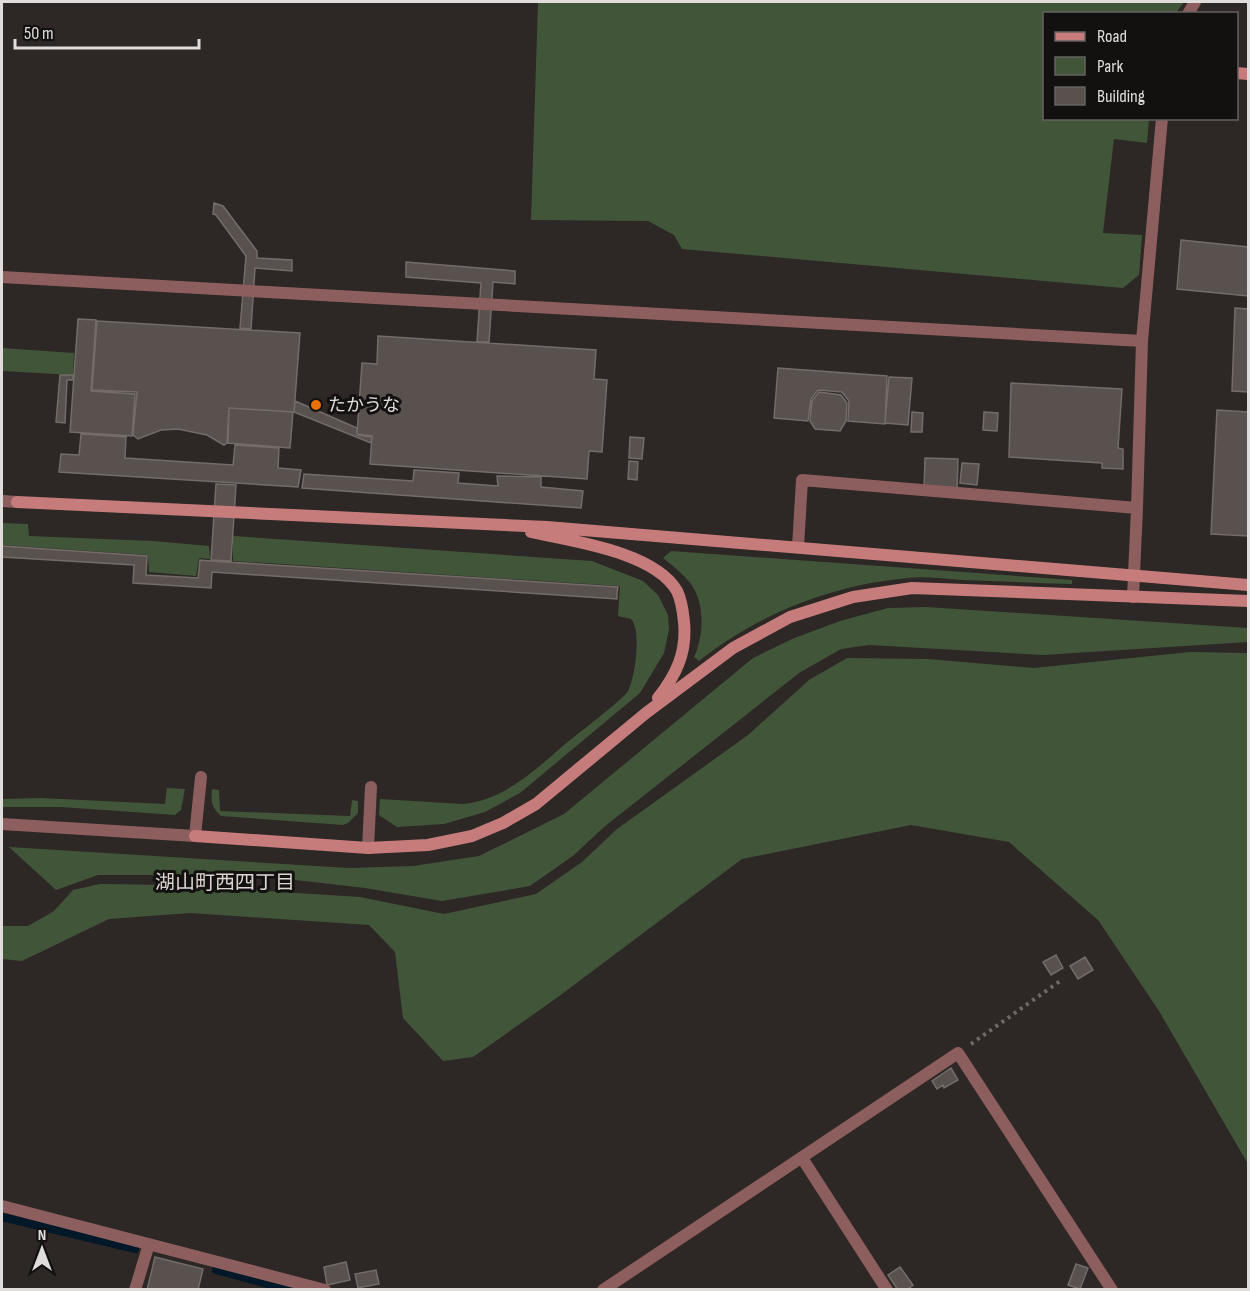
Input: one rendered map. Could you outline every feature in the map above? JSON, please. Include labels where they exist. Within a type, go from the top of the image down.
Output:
[{"type":"street","points":[[1133,597],[1142,341],[1162,120]]},
{"type":"street","points":[[2,277],[1142,341]]},
{"type":"street","points":[[798,548],[802,480],[1137,507]]},
{"type":"street","points":[[2,501],[492,524],[611,532],[1248,585]]},
{"type":"street","points":[[492,524],[574,541],[622,555],[652,567],[671,583],[677,592],[683,612],[685,635],[683,656],[674,676],[646,713]]},
{"type":"street","points":[[2,824],[368,848],[445,842],[472,836],[503,823],[550,794],[646,713],[714,662],[754,636],[810,609],[853,597],[912,588],[1248,601]]},
{"type":"street","points":[[195,836],[201,777]]},
{"type":"street","points":[[368,848],[371,787]]},
{"type":"street","points":[[603,1290],[958,1053],[1112,1290]]},
{"type":"street","points":[[802,1158],[887,1290]]},
{"type":"street","points":[[2,1206],[325,1290]]},
{"type":"street","points":[[135,1290],[149,1244]]},
{"type":"path","points":[[958,1053],[1063,979]]},
{"type":"green space","points":[[538,2],[1184,2],[1177,12],[1043,12],[1043,120],[1149,120],[1147,143],[1114,139],[1103,233],[1142,235],[1139,275],[1123,288],[682,249],[674,235],[648,221],[531,220]]},
{"type":"green space","points":[[2,348],[74,353],[73,375],[2,371]]},
{"type":"green space","points":[[2,523],[28,524],[29,536],[153,541],[209,546],[210,559],[199,558],[196,576],[149,572],[148,555],[2,545]]},
{"type":"green space","points":[[233,536],[592,561],[643,581],[658,595],[668,615],[669,629],[664,653],[640,693],[520,793],[485,812],[444,824],[397,827],[379,815],[380,799],[463,804],[493,796],[521,781],[627,693],[635,667],[637,644],[631,619],[618,616],[620,586],[233,561]]},
{"type":"green space","points":[[671,551],[1072,580],[1072,584],[922,577],[851,587],[772,615],[722,644],[699,661],[694,657],[700,639],[702,620],[699,600],[691,584],[663,558]]},
{"type":"green space","points":[[926,607],[1248,628],[1248,642],[1043,655],[869,645],[841,649],[799,673],[604,827],[574,855],[530,886],[442,901],[365,888],[287,879],[170,875],[98,875],[56,890],[9,847],[349,868],[413,866],[479,856],[564,814],[753,658],[792,639],[840,621],[888,608]]},
{"type":"green space","points":[[1190,652],[1248,653],[1248,1164],[1159,1011],[1098,920],[1009,842],[911,825],[742,859],[558,997],[473,1057],[443,1061],[403,1018],[395,952],[369,925],[190,913],[109,919],[22,961],[2,959],[2,926],[28,926],[54,911],[73,890],[100,884],[173,885],[360,897],[444,914],[536,894],[582,862],[617,829],[748,735],[809,680],[847,658],[928,659],[1034,668]]},
{"type":"green space","points":[[167,788],[185,789],[181,810],[175,815],[61,807],[2,807],[2,799],[41,798],[165,804]]},
{"type":"green space","points":[[212,789],[219,790],[220,811],[350,816],[352,800],[358,801],[358,813],[343,825],[221,816],[212,804]]},
{"type":"building","points":[[214,203],[223,206],[257,251],[257,258],[292,260],[292,271],[255,268],[251,329],[240,328],[246,256],[213,214]]},
{"type":"building","points":[[1181,240],[1248,247],[1248,296],[1177,289]]},
{"type":"building","points":[[406,262],[515,271],[515,284],[493,282],[489,342],[477,342],[481,283],[406,277]]},
{"type":"building","points":[[1235,308],[1248,309],[1248,392],[1232,391]]},
{"type":"building","points":[[78,319],[96,320],[91,391],[135,394],[132,436],[70,432]]},
{"type":"building","points":[[97,321],[300,333],[294,412],[229,408],[227,443],[224,445],[207,435],[178,429],[161,430],[138,439],[133,435],[137,392],[92,390]]},
{"type":"building","points":[[378,336],[596,350],[594,379],[607,380],[602,452],[589,451],[587,479],[370,464],[372,436],[357,434],[362,363],[377,364]]},
{"type":"building","points":[[778,368],[887,376],[885,424],[848,421],[849,401],[842,392],[818,390],[811,399],[808,421],[774,418]]},
{"type":"building","points":[[60,375],[73,375],[73,380],[67,380],[65,423],[56,422]]},
{"type":"building","points":[[889,377],[912,378],[908,425],[885,423]]},
{"type":"building","points":[[1011,383],[1122,389],[1118,448],[1123,449],[1123,469],[1102,468],[1102,463],[1009,457]]},
{"type":"building","points":[[819,392],[841,395],[847,403],[846,421],[840,431],[815,429],[810,421],[812,401]]},
{"type":"building","points":[[295,401],[357,428],[357,435],[372,437],[371,443],[294,412]]},
{"type":"building","points":[[229,408],[293,412],[290,448],[228,443]]},
{"type":"building","points":[[1217,410],[1248,412],[1248,536],[1211,534]]},
{"type":"building","points":[[912,412],[923,413],[922,432],[911,432]]},
{"type":"building","points":[[984,412],[998,413],[997,431],[983,430]]},
{"type":"building","points":[[81,434],[126,437],[125,458],[233,465],[235,445],[279,448],[278,468],[301,470],[298,487],[59,472],[61,454],[79,455]]},
{"type":"building","points":[[630,437],[644,438],[642,459],[629,458]]},
{"type":"building","points":[[925,458],[958,459],[957,492],[924,490]]},
{"type":"building","points":[[629,461],[638,462],[637,480],[628,479]]},
{"type":"building","points":[[962,463],[979,464],[977,485],[960,483]]},
{"type":"building","points":[[414,470],[459,473],[458,483],[498,486],[497,476],[541,477],[541,487],[583,491],[581,508],[302,488],[304,474],[413,481]]},
{"type":"building","points":[[216,484],[236,485],[231,561],[211,560]]},
{"type":"building","points":[[2,546],[147,556],[146,575],[198,578],[200,560],[618,587],[617,599],[212,572],[211,588],[133,583],[134,565],[2,557]]},
{"type":"building","points":[[1056,955],[1063,968],[1051,975],[1043,962]]},
{"type":"building","points":[[1085,957],[1093,970],[1078,979],[1070,966]]},
{"type":"building","points":[[951,1068],[958,1080],[944,1088],[943,1085],[937,1089],[932,1081]]},
{"type":"building","points":[[155,1257],[203,1269],[198,1290],[147,1290]]},
{"type":"building","points":[[346,1262],[350,1280],[327,1285],[324,1267]]},
{"type":"building","points":[[1076,1264],[1088,1268],[1080,1289],[1068,1285]]},
{"type":"building","points":[[900,1267],[913,1285],[907,1290],[898,1290],[888,1275]]},
{"type":"building","points":[[376,1270],[379,1284],[358,1288],[355,1274]]},
{"type":"waterway","points":[[2,1217],[135,1249]]},
{"type":"waterway","points":[[216,1270],[290,1290]]},
{"type":"place","name":"たかうな","points":[[316,405]]},
{"type":"district","name":"湖山町西四丁目","points":[[225,882]]}]
